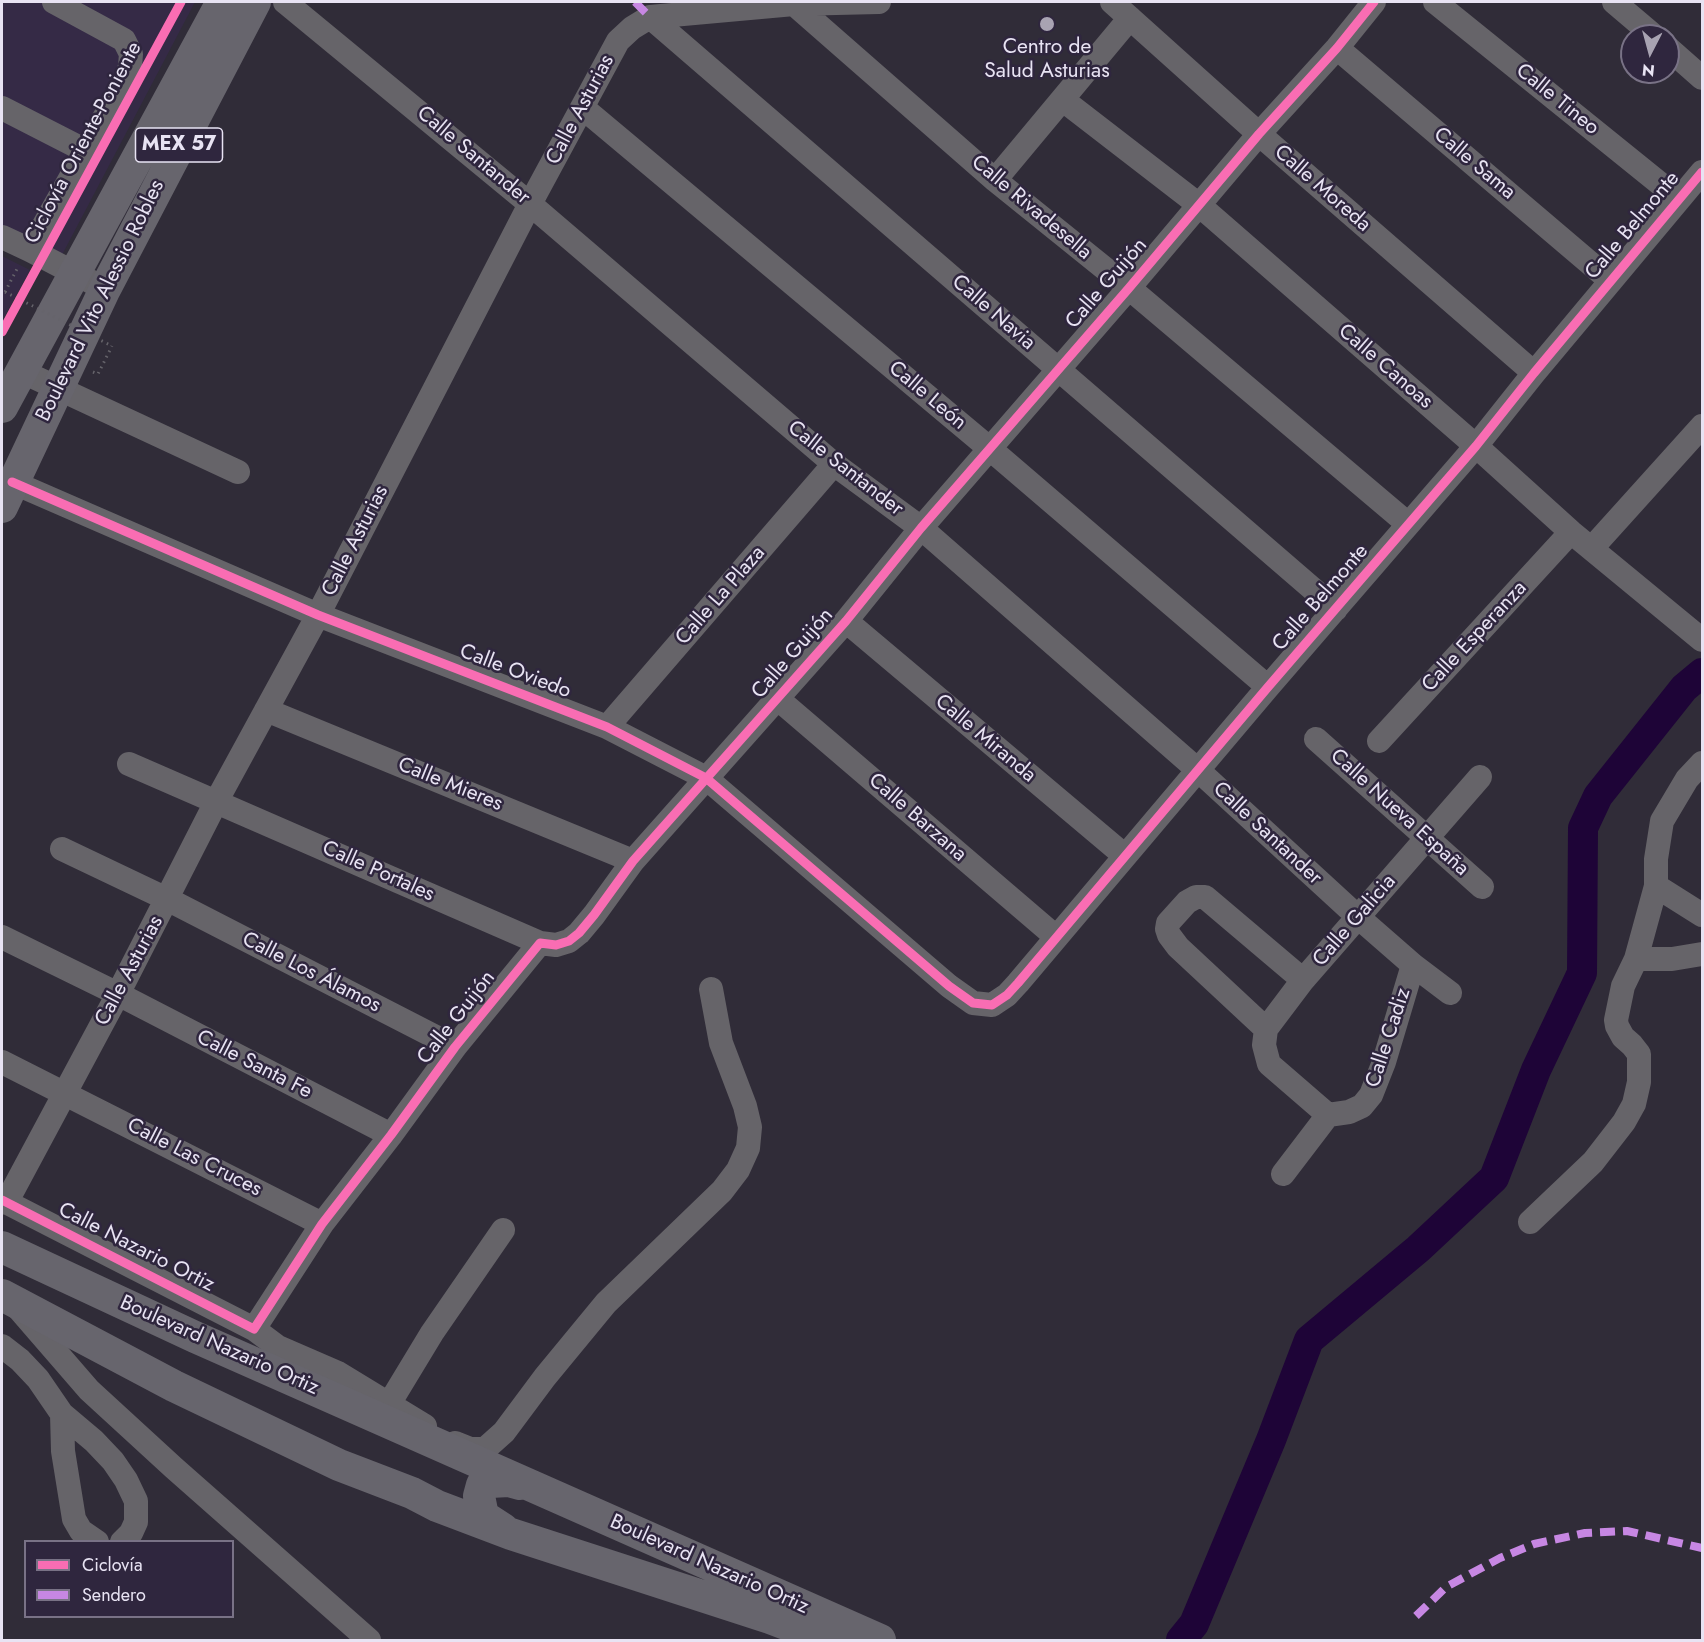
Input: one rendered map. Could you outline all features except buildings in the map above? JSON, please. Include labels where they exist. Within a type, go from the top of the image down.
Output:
[{"type":"main road","name":"Boulevard Vito Alessio Robles","points":[[2,407],[222,2]]},
{"type":"main road","name":"Boulevard Vito Alessio Robles","points":[[7,494],[105,289],[255,2]]},
{"type":"main road","name":"Boulevard Nazario Ortiz","points":[[2,1247],[184,1332],[880,1641]]},
{"type":"main road","name":"Boulevard Nazario Ortiz","points":[[6,1298],[174,1386],[339,1465],[412,1493],[437,1506],[511,1534],[770,1618],[828,1641]]},
{"type":"main road","name":"Boulevard Nazario Ortiz","points":[[412,1493],[454,1499],[462,1496],[469,1487],[471,1471],[437,1444]]},
{"type":"main road","name":"Boulevard Nazario Ortiz","points":[[511,1534],[483,1516],[479,1496],[482,1485],[509,1481],[538,1489]]},
{"type":"street","points":[[25,257],[127,77],[130,54],[124,40],[54,2]]},
{"type":"street","name":"Calle Santander","points":[[285,2],[531,204],[834,464],[921,528],[1199,771],[1358,917],[1413,965],[1450,993]]},
{"type":"street","points":[[650,17],[794,4],[879,2]]},
{"type":"street","name":"Calle Moreda","points":[[1112,2],[1259,134],[1534,373]]},
{"type":"street","name":"Calle Guijón","points":[[254,1329],[322,1224],[455,1047],[540,943],[556,945],[569,941],[594,915],[633,861],[846,621],[989,448],[1129,288],[1259,134],[1337,48],[1374,2]]},
{"type":"street","name":"Calle Tineo","points":[[1435,2],[1679,199]]},
{"type":"street","points":[[1614,2],[1640,24]]},
{"type":"street","name":"Calle Rivadesella","points":[[794,4],[995,180],[1129,288],[1408,524]]},
{"type":"street","name":"Calle Asturias","points":[[4,1201],[118,994],[216,802],[318,615],[618,41],[632,28],[650,17]]},
{"type":"street","name":"Calle Navia","points":[[650,17],[1336,609]]},
{"type":"street","points":[[995,180],[1131,18]]},
{"type":"street","name":"Calle Sama","points":[[1337,48],[1611,281]]},
{"type":"street","points":[[1680,59],[1702,78]]},
{"type":"street","name":"Calle Canoas","points":[[1063,100],[1199,205],[1571,532],[1700,637]]},
{"type":"street","points":[[2,108],[86,151]]},
{"type":"street","name":"Calle León","points":[[583,108],[989,448],[1268,687]]},
{"type":"street","name":"Calle Belmonte","points":[[949,986],[973,1003],[992,1005],[1007,995],[1268,687],[1476,447],[1534,373],[1702,172]]},
{"type":"street","points":[[2,237],[25,257],[74,273],[105,289]]},
{"type":"street","points":[[21,371],[238,472]]},
{"type":"street","points":[[1592,549],[1702,426]]},
{"type":"street","name":"Calle La Plaza","points":[[607,727],[834,464]]},
{"type":"street","name":"Calle Oviedo","points":[[7,494],[607,727],[706,778],[949,986]]},
{"type":"street","name":"Calle Esperanza","points":[[1379,741],[1571,532]]},
{"type":"street","name":"Calle Miranda","points":[[846,621],[1125,856]]},
{"type":"street","name":"Calle Barzana","points":[[778,699],[1056,937]]},
{"type":"street","name":"Calle Mieres","points":[[266,710],[633,861]]},
{"type":"street","name":"Calle Nueva España","points":[[1316,739],[1482,887]]},
{"type":"street","points":[[1530,1222],[1593,1162],[1624,1122],[1634,1104],[1639,1082],[1639,1054],[1623,1037],[1616,1020],[1623,986],[1636,959],[1656,886],[1656,859],[1662,821],[1687,779],[1702,762]]},
{"type":"street","name":"Calle Portales","points":[[129,764],[540,943]]},
{"type":"street","name":"Calle Galicia","points":[[1266,1029],[1303,980],[1480,777]]},
{"type":"street","name":"Calle Los Álamos","points":[[62,849],[167,899],[455,1047]]},
{"type":"street","points":[[1656,886],[1702,915]]},
{"type":"street","points":[[1283,1174],[1328,1115],[1278,1075],[1269,1065],[1264,1045],[1266,1029],[1173,940],[1167,929],[1168,923],[1187,902],[1196,897],[1205,897],[1303,980]]},
{"type":"street","name":"Calle Santa Fe","points":[[2,938],[118,994],[391,1135]]},
{"type":"street","points":[[1636,959],[1672,959],[1702,954]]},
{"type":"street","name":"Calle Cadiz","points":[[1328,1115],[1349,1112],[1362,1106],[1371,1095],[1384,1062],[1413,965]]},
{"type":"street","name":"Calle Nazario Ortiz","points":[[4,1201],[254,1329],[278,1347],[338,1373],[449,1441],[470,1449],[485,1449],[504,1432],[545,1377],[606,1303],[722,1191],[738,1170],[748,1148],[750,1127],[745,1106],[721,1043],[711,989]]},
{"type":"street","name":"Calle Las Cruces","points":[[2,1062],[322,1224]]},
{"type":"street","points":[[389,1404],[432,1333],[503,1230]]},
{"type":"street","points":[[6,1298],[89,1390],[369,1641]]},
{"type":"street","points":[[2,1346],[20,1360],[38,1379],[62,1414],[94,1441],[113,1461],[126,1480],[136,1501],[136,1522],[124,1540]]},
{"type":"street","points":[[62,1414],[65,1461],[75,1519],[81,1531],[94,1540]]},
{"type":"path","points":[[25,257],[5,292],[112,346],[98,374]]},
{"type":"path","points":[[13,312],[24,292]]},
{"type":"shaded area","points":[[2,2],[195,2],[53,272],[2,248]]},
{"type":"shaded area","points":[[2,256],[30,270],[2,321]]},
{"type":"waterway","points":[[1181,1640],[1194,1624],[1271,1440],[1309,1340],[1418,1249],[1494,1178],[1536,1070],[1582,973],[1583,828],[1598,796],[1684,688],[1702,673]]},
{"type":"marked path","points":[[635,2],[650,17]]},
{"type":"marked path","points":[[1416,1616],[1446,1587],[1500,1558],[1534,1544],[1585,1533],[1627,1531],[1702,1548]]},
{"type":"cycle path","name":"Ciclovía Oriente-Poniente","points":[[2,332],[181,2]]},
{"type":"cycle path","points":[[2,1200],[254,1329],[322,1224],[455,1047],[540,943],[556,945],[569,941],[579,933],[633,861],[846,621],[921,528],[1259,134],[1337,48],[1374,2]]},
{"type":"cycle path","points":[[12,482],[318,615],[607,727],[706,778],[949,986],[973,1003],[992,1005],[1007,995],[1018,983],[1268,687],[1476,446],[1702,172]]},
{"type":"place","name":"Centro de Salud Asturias","points":[[1047,24]]}]
